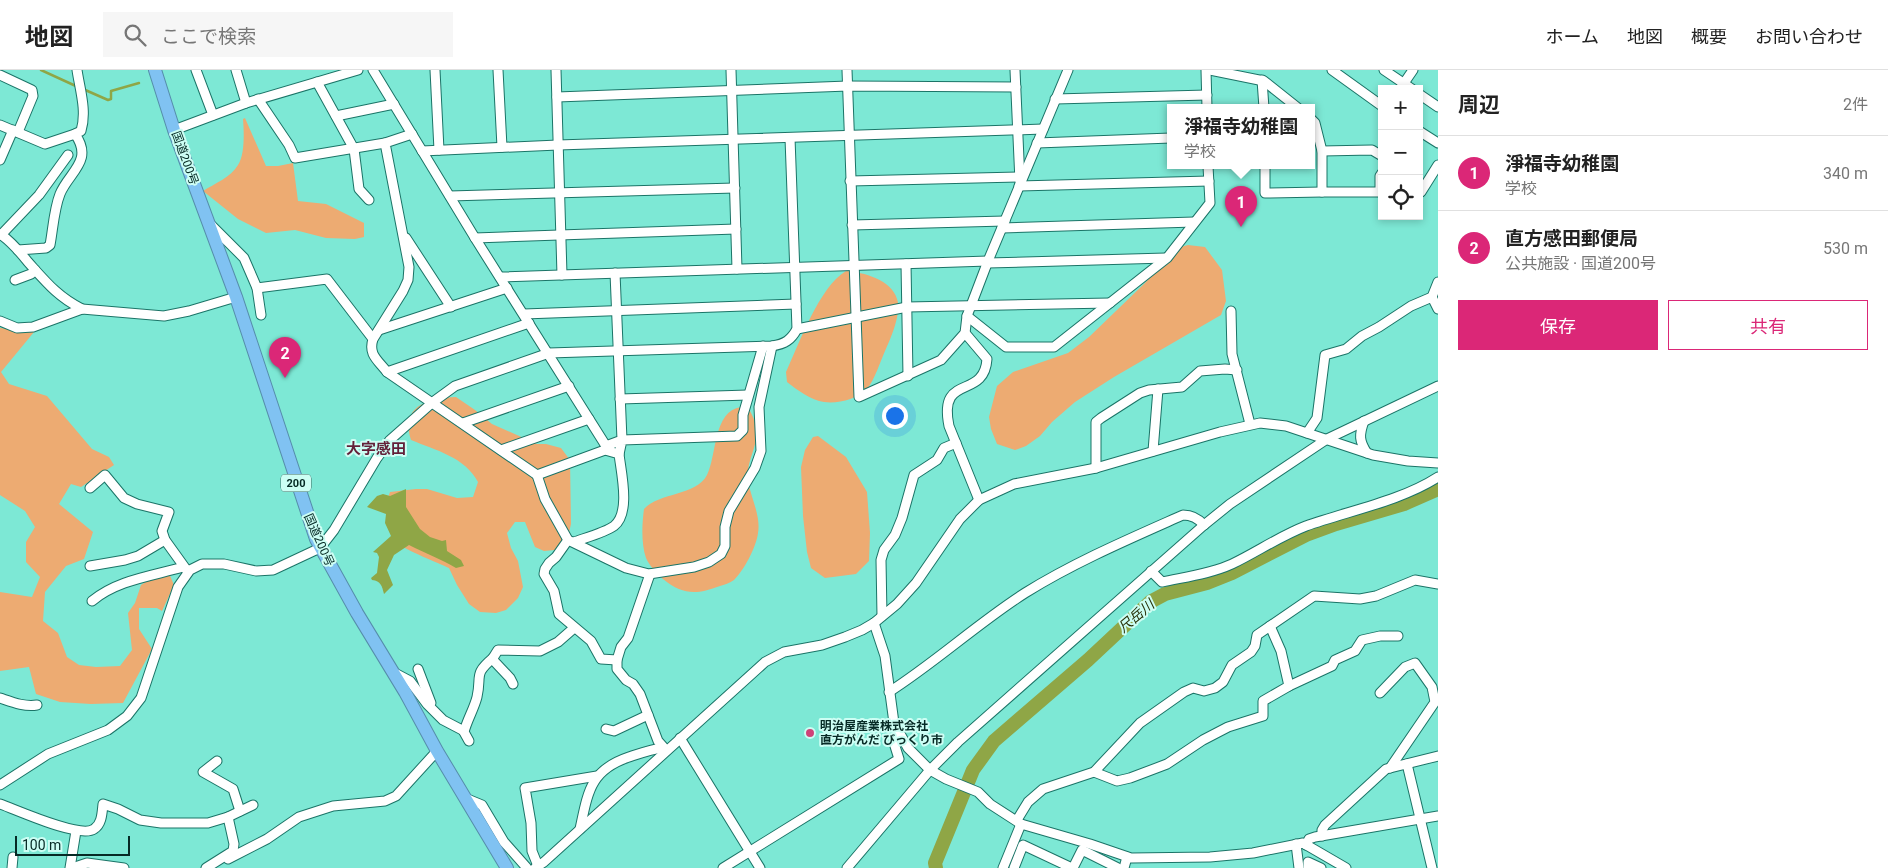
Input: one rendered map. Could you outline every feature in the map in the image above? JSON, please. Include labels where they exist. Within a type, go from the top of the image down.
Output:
[{"type":"highway","name":"国道200号","points":[[155,70],[174,130],[236,297],[297,485],[320,548],[356,613],[506,866]]},
{"type":"street","points":[[0,125],[45,144],[81,131],[84,122],[84,111],[77,70]]},
{"type":"street","points":[[196,70],[213,115]]},
{"type":"street","points":[[236,70],[246,103]]},
{"type":"street","points":[[174,130],[258,99],[358,70]]},
{"type":"street","points":[[374,70],[475,238],[569,386],[605,448],[619,454]]},
{"type":"street","points":[[435,70],[438,150]]},
{"type":"street","points":[[498,70],[502,146]]},
{"type":"street","points":[[556,70],[562,274]]},
{"type":"street","points":[[731,70],[737,269]]},
{"type":"street","points":[[847,70],[859,396],[941,360],[965,333],[967,316],[971,305],[1068,70]]},
{"type":"street","points":[[1015,70],[1020,183]]},
{"type":"street","points":[[1207,104],[1208,70],[1262,80],[1293,104]]},
{"type":"street","points":[[1332,70],[1378,103]]},
{"type":"street","points":[[1384,70],[1403,85]]},
{"type":"street","points":[[1406,85],[1413,70]]},
{"type":"street","points":[[0,75],[32,90],[34,96],[0,160]]},
{"type":"street","points":[[1262,80],[1264,104]]},
{"type":"street","points":[[317,82],[354,149],[360,189],[369,200]]},
{"type":"street","points":[[557,97],[848,86],[1016,88]]},
{"type":"street","points":[[1056,99],[1207,95]]},
{"type":"street","points":[[1423,97],[1438,107]]},
{"type":"street","points":[[258,99],[289,145],[295,158],[385,143],[412,134]]},
{"type":"street","points":[[336,116],[394,104]]},
{"type":"street","points":[[1315,123],[1322,192]]},
{"type":"street","points":[[422,151],[558,144],[1043,129]]},
{"type":"street","points":[[18,250],[46,248],[50,245],[59,196],[78,169],[81,156],[81,142],[75,134]]},
{"type":"street","points":[[1423,134],[1438,143]]},
{"type":"street","points":[[92,601],[103,592],[122,584],[186,570],[202,564],[224,564],[256,571],[273,570],[320,548],[334,530],[377,458],[390,440],[433,402],[455,386],[464,382],[549,354],[782,345],[791,339],[797,329],[790,138]]},
{"type":"street","points":[[1037,143],[1167,138]]},
{"type":"street","points":[[385,143],[409,267],[408,280],[374,339],[371,348],[372,352],[388,372],[537,475],[544,499],[571,541],[626,568],[650,574],[694,567],[709,562],[721,554],[726,546],[726,527],[729,512],[755,468],[761,451],[758,407],[768,346]]},
{"type":"street","points":[[1317,146],[1372,150],[1378,154]]},
{"type":"street","points":[[68,155],[39,195],[0,235],[18,250],[65,300],[82,309],[164,316],[189,311],[236,297]]},
{"type":"street","points":[[1423,189],[1438,165]]},
{"type":"street","points":[[967,316],[1006,347],[1054,347],[1166,258],[1210,203],[1208,169]]},
{"type":"street","points":[[1265,169],[1265,193],[1378,192]]},
{"type":"street","points":[[850,181],[1020,183],[1208,181]]},
{"type":"street","points":[[450,196],[735,188]]},
{"type":"street","points":[[852,226],[1194,222]]},
{"type":"street","points":[[209,223],[244,258],[257,288],[261,315]]},
{"type":"street","points":[[475,238],[736,229]]},
{"type":"street","points":[[403,234],[451,306]]},
{"type":"street","points":[[500,277],[795,267],[1166,258]]},
{"type":"street","points":[[906,264],[908,376]]},
{"type":"street","points":[[15,280],[36,270]]},
{"type":"street","points":[[615,273],[622,440],[619,454],[624,495],[623,507],[616,525],[571,541],[549,562],[544,574],[554,590],[560,614],[574,628],[591,640],[601,659],[617,660]]},
{"type":"street","points":[[257,288],[328,280],[374,339]]},
{"type":"street","points":[[1307,433],[1317,418],[1326,355],[1346,349],[1362,336],[1411,306],[1432,297],[1438,282]]},
{"type":"street","points":[[379,330],[507,288]]},
{"type":"street","points":[[1432,297],[1438,309]]},
{"type":"street","points":[[524,314],[796,304]]},
{"type":"street","points":[[797,329],[907,307],[1110,304]]},
{"type":"street","points":[[0,321],[17,328],[32,327],[82,309]]},
{"type":"street","points":[[1231,311],[1232,354],[1250,424]]},
{"type":"street","points":[[388,372],[529,323]]},
{"type":"street","points":[[965,333],[987,359],[986,367],[982,377],[974,384],[956,390],[950,396],[947,415],[949,426],[979,500]]},
{"type":"street","points":[[537,475],[622,440],[737,436],[743,430],[743,415],[748,395],[768,346]]},
{"type":"street","points":[[1096,468],[1096,422],[1133,396],[1158,389],[1182,387],[1200,372],[1225,369],[1237,370]]},
{"type":"street","points":[[463,423],[569,386]]},
{"type":"street","points":[[847,868],[930,770],[982,719],[1204,525],[1230,504],[1327,439],[1438,386]]},
{"type":"street","points":[[1153,451],[1158,389]]},
{"type":"street","points":[[620,399],[748,395]]},
{"type":"street","points":[[501,450],[589,419]]},
{"type":"street","points":[[1364,421],[1359,435],[1361,444],[1367,453]]},
{"type":"street","points":[[597,776],[525,788],[531,823],[532,851],[536,867],[580,829],[665,749],[680,738],[765,662],[784,652],[822,645],[845,637],[874,623],[897,604],[916,583],[960,518],[979,500],[1014,484],[1096,468],[1250,424],[1270,423],[1286,426],[1367,453],[1408,461],[1438,463]]},
{"type":"street","points":[[882,616],[881,560],[884,550],[895,535],[902,518],[914,475],[937,460],[944,448],[956,443]]},
{"type":"street","points":[[90,488],[105,475],[124,498],[137,504],[169,512],[162,531],[165,540],[186,570]]},
{"type":"street","points":[[1151,570],[1162,582],[1209,572],[1230,565],[1304,527],[1426,486],[1438,478]]},
{"type":"street","points":[[889,692],[1024,594],[1067,569],[1183,515],[1190,515],[1204,525]]},
{"type":"street","points":[[90,566],[138,556],[165,540]]},
{"type":"street","points":[[0,785],[48,754],[108,730],[127,716],[141,698],[178,587],[186,570]]},
{"type":"street","points":[[650,574],[628,638],[621,647],[617,660],[617,669],[626,680],[633,684],[640,694],[658,741],[665,749]]},
{"type":"street","points":[[1003,868],[1028,802],[1044,789],[1094,772],[1140,723],[1176,697],[1193,688],[1204,691],[1215,688],[1223,682],[1232,665],[1251,652],[1255,646],[1257,635],[1314,596],[1352,600],[1376,596],[1415,580],[1438,584]]},
{"type":"street","points":[[874,623],[885,656],[894,723],[900,736],[917,759],[930,770],[959,785],[978,792],[990,804],[1019,822],[1131,858],[1210,857],[1252,853],[1303,843],[1346,868]]},
{"type":"street","points":[[1270,626],[1281,651],[1289,686]]},
{"type":"street","points":[[464,730],[477,695],[478,675],[482,667],[493,658],[498,650],[540,651],[558,642],[574,628]]},
{"type":"street","points":[[1094,772],[1117,781],[1168,764],[1203,740],[1228,727],[1263,716],[1263,702],[1298,680],[1332,666],[1335,660],[1355,651],[1362,640],[1380,636],[1398,636]]},
{"type":"street","points":[[493,658],[510,678],[512,684]]},
{"type":"street","points":[[1380,693],[1406,668],[1414,663],[1435,687],[1435,702],[1390,768]]},
{"type":"street","points":[[418,669],[434,711]]},
{"type":"street","points":[[392,671],[410,681],[443,720],[464,730],[469,741]]},
{"type":"street","points":[[0,698],[18,704],[37,705]]},
{"type":"street","points":[[606,729],[614,731],[648,715]]},
{"type":"street","points":[[724,868],[899,759],[894,742],[900,736]]},
{"type":"street","points":[[680,738],[760,868]]},
{"type":"street","points":[[580,829],[586,802],[597,776],[607,766],[620,760],[665,749]]},
{"type":"street","points":[[210,868],[267,840],[299,817],[333,806],[385,801],[396,796],[437,751]]},
{"type":"street","points":[[1322,836],[1322,830],[1325,825],[1386,769],[1438,756]]},
{"type":"street","points":[[217,761],[203,772],[233,789],[240,811]]},
{"type":"street","points":[[1407,764],[1432,868]]},
{"type":"street","points":[[466,798],[482,805],[504,842],[527,868]]},
{"type":"street","points":[[0,804],[76,831],[90,832],[101,821],[103,804],[140,820],[161,823],[208,823],[228,817],[253,804]]},
{"type":"street","points":[[1306,845],[1309,839],[1322,836],[1438,816]]},
{"type":"street","points":[[206,868],[233,851],[234,844],[228,817]]},
{"type":"street","points":[[71,868],[76,831]]},
{"type":"street","points":[[1296,844],[1299,868]]},
{"type":"street","points":[[1014,868],[1023,845],[1073,868],[1082,850],[1118,868]]},
{"type":"street","points":[[12,868],[13,856]]},
{"type":"street","points":[[1124,868],[1127,856]]},
{"type":"street","points":[[1308,868],[1308,862],[1321,868]]},
{"type":"street","points":[[71,868],[87,863],[124,868]]},
{"type":"shaded area","points":[[245,118],[266,166],[293,163],[298,201],[326,204],[364,223],[364,237],[355,239],[326,238],[295,230],[266,233],[238,219],[203,191],[227,177],[238,165],[243,149],[243,119]]},
{"type":"shaded area","points":[[1188,245],[1205,247],[1222,270],[1226,301],[1221,315],[1114,377],[1075,402],[1052,422],[1040,436],[1026,446],[1015,450],[997,444],[989,417],[997,386],[1013,372],[1068,353],[1089,337],[1145,283],[1177,248]]},
{"type":"shaded area","points":[[846,271],[868,275],[889,287],[897,299],[897,318],[877,370],[867,389],[858,396],[847,400],[824,402],[809,397],[787,382],[786,372],[819,303],[836,279]]},
{"type":"shaded area","points":[[0,328],[34,332],[1,372],[9,384],[47,396],[92,449],[109,457],[114,465],[81,487],[71,484],[59,504],[93,532],[84,559],[66,566],[45,592],[43,621],[58,633],[67,657],[79,665],[96,667],[120,666],[132,650],[128,613],[135,603],[141,585],[155,576],[168,571],[174,585],[162,611],[157,608],[139,608],[139,629],[152,649],[123,703],[91,704],[60,702],[36,694],[29,667],[0,671],[0,592],[32,597],[40,577],[26,562],[26,542],[35,527],[25,511],[0,495]]},
{"type":"shaded area","points":[[456,397],[492,424],[537,444],[561,448],[570,460],[571,524],[568,537],[555,550],[544,551],[535,547],[525,522],[515,522],[507,533],[511,548],[518,561],[523,587],[518,598],[506,610],[496,613],[480,612],[469,604],[449,568],[414,553],[399,544],[391,532],[387,519],[386,512],[390,492],[427,489],[457,498],[473,497],[478,482],[465,466],[449,455],[411,440],[409,419],[419,406],[436,399]]},
{"type":"shaded area","points":[[741,407],[750,411],[755,422],[756,439],[749,463],[748,481],[758,520],[757,539],[742,571],[734,580],[704,591],[683,591],[663,579],[646,558],[642,533],[644,509],[659,499],[686,491],[702,482],[707,475],[717,435],[725,417],[732,410]]},
{"type":"shaded area","points":[[818,436],[846,457],[867,492],[870,533],[869,561],[856,574],[825,578],[811,568],[807,552],[803,516],[801,467],[805,450],[813,437]]},
{"type":"shaded area","points":[[406,489],[406,507],[420,529],[430,537],[442,541],[446,540],[447,551],[461,560],[464,566],[456,568],[409,545],[394,555],[387,570],[393,585],[384,594],[381,584],[371,578],[377,573],[379,557],[377,553],[373,552],[391,536],[385,523],[386,514],[367,507],[377,496],[383,494],[390,496]]},
{"type":"waterway","points":[[41,70],[78,87]]},
{"type":"waterway","points":[[83,89],[108,100],[111,99],[111,91],[139,83]]},
{"type":"waterway","name":"尺岳川","points":[[936,868],[935,863],[973,770],[994,741],[1088,660],[1150,602],[1165,594],[1207,583],[1232,573],[1306,535],[1404,504],[1438,489]]},
{"type":"place","name":"淨福寺幼稚園","points":[[1241,227]]},
{"type":"place","name":"直方感田郵便局","points":[[285,378]]},
{"type":"place","name":"明治屋産業株式会社 直方がんだ びっくり市","points":[[810,733]]},
{"type":"district","name":"大字感田","points":[[376,449]]}]
